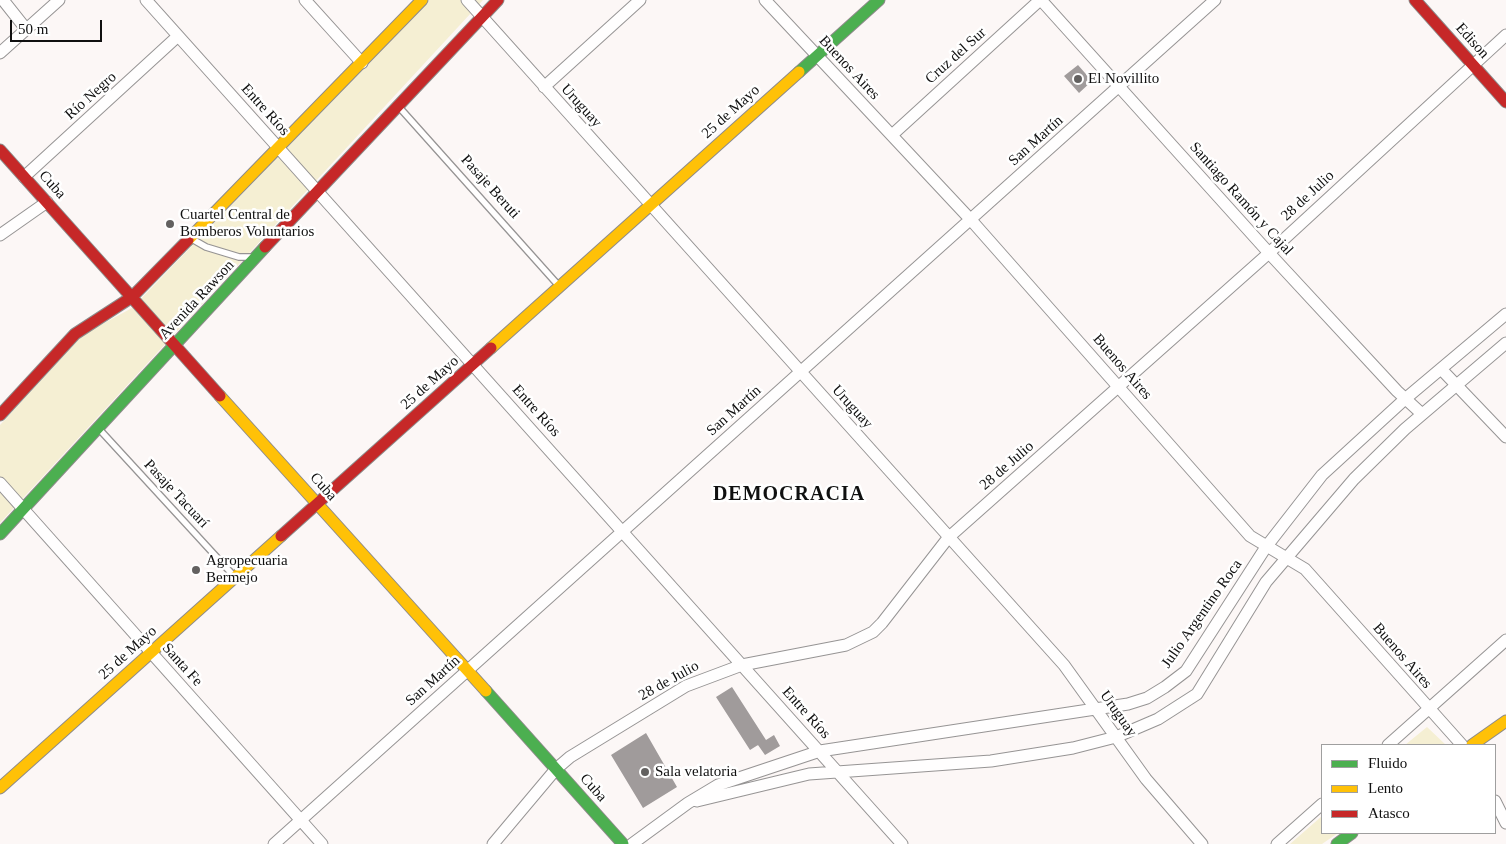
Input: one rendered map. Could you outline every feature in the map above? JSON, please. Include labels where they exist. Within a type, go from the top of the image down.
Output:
[{"type":"street","points":[[3,0],[26,29]]},
{"type":"street","points":[[0,53],[59,0]]},
{"type":"street","name":"Entre Ríos","points":[[146,0],[902,844]]},
{"type":"street","points":[[305,0],[362,63]]},
{"type":"street","points":[[0,415],[74,334],[132,297],[422,0]]},
{"type":"street","name":"Uruguay","points":[[467,0],[1064,665],[1146,779],[1202,844]]},
{"type":"street","name":"Avenida Rawson","points":[[0,534],[176,346],[317,191],[498,0]]},
{"type":"street","points":[[544,87],[640,0]]},
{"type":"street","name":"Buenos Aires","points":[[765,0],[971,220],[1250,536],[1266,547],[1287,556],[1305,569],[1461,744]]},
{"type":"street","name":"25 de Mayo","points":[[0,788],[879,0]]},
{"type":"street","name":"Santiago Ramón y Cajal","points":[[1041,0],[1269,252],[1422,414]]},
{"type":"street","name":"Cruz del Sur","points":[[892,135],[1041,0]]},
{"type":"street","name":"San Martín","points":[[274,844],[1215,0]]},
{"type":"street","name":"Edison","points":[[1415,0],[1506,102]]},
{"type":"street","name":"28 de Julio","points":[[493,844],[556,769],[570,757],[686,686],[742,664],[846,645],[862,639],[882,623],[948,538],[1269,252],[1506,35]]},
{"type":"street","name":"Río Negro","points":[[24,177],[178,36]]},
{"type":"street","name":"Cuba","points":[[0,150],[623,844]]},
{"type":"street","points":[[0,235],[47,202]]},
{"type":"street","name":"Julio Argentino Roca","points":[[632,844],[688,803],[718,785],[820,751],[1128,704],[1147,698],[1177,680],[1203,646],[1266,547],[1322,475],[1406,399],[1506,314]]},
{"type":"street","name":"Julio Argentino Roca","points":[[688,803],[810,774],[991,762],[1072,748],[1116,737],[1158,719],[1197,694],[1266,582],[1354,478],[1422,414],[1506,343]]},
{"type":"street","points":[[1441,369],[1506,437]]},
{"type":"street","name":"Santa Fe","points":[[0,483],[322,844]]},
{"type":"street","points":[[1389,744],[1506,640]]},
{"type":"street","points":[[1473,744],[1506,721]]},
{"type":"street","points":[[1496,803],[1506,823]]},
{"type":"street","points":[[1277,844],[1321,805]]},
{"type":"street","points":[[1336,844],[1351,834]]},
{"type":"lane","name":"Pasaje Beruti","points":[[398,107],[560,286]]},
{"type":"lane","points":[[190,238],[206,247],[239,257],[258,257]]},
{"type":"lane","name":"Pasaje Tacuarí","points":[[98,428],[235,577]]},
{"type":"shaded area","points":[[429,0],[483,0],[0,523],[0,425],[84,334],[132,308]]},
{"type":"shaded area","points":[[1427,727],[1445,744],[1406,744]]},
{"type":"shaded area","points":[[1321,817],[1321,834],[1337,834],[1322,844],[1290,844]]},
{"type":"building","name":"El Novillito","points":[[1078,65],[1092,81],[1079,93],[1064,76]]},
{"type":"building","points":[[732,687],[766,740],[750,750],[716,697]]},
{"type":"building","name":"Sala velatoria","points":[[646,733],[677,787],[643,808],[611,755]]},
{"type":"building","points":[[774,735],[780,746],[765,755],[758,745]]},
{"type":"traffic: fast","points":[[799,72],[879,0]]},
{"type":"traffic: fast","points":[[0,534],[265,247]]},
{"type":"traffic: fast","points":[[486,691],[623,844]]},
{"type":"traffic: fast","points":[[1337,844],[1351,834]]},
{"type":"traffic: slow","points":[[188,240],[422,0]]},
{"type":"traffic: slow","points":[[491,348],[799,72]]},
{"type":"traffic: slow","points":[[220,396],[486,691]]},
{"type":"traffic: slow","points":[[0,788],[281,536]]},
{"type":"traffic: slow","points":[[1473,744],[1506,721]]},
{"type":"traffic: jam","points":[[265,247],[498,0]]},
{"type":"traffic: jam","points":[[1415,0],[1506,102]]},
{"type":"traffic: jam","points":[[0,150],[220,396]]},
{"type":"traffic: jam","points":[[0,415],[75,334],[132,297],[188,240]]},
{"type":"traffic: jam","points":[[281,536],[491,348]]},
{"type":"place","name":"El Novillito","points":[[1078,79]]},
{"type":"place","name":"Cuartel Central de Bomberos Voluntarios","points":[[170,224]]},
{"type":"place","name":"Agropecuaria Bermejo","points":[[196,570]]},
{"type":"place","name":"Sala velatoria","points":[[645,772]]},
{"type":"district","name":"DEMOCRACIA","points":[[789,495]]}]
